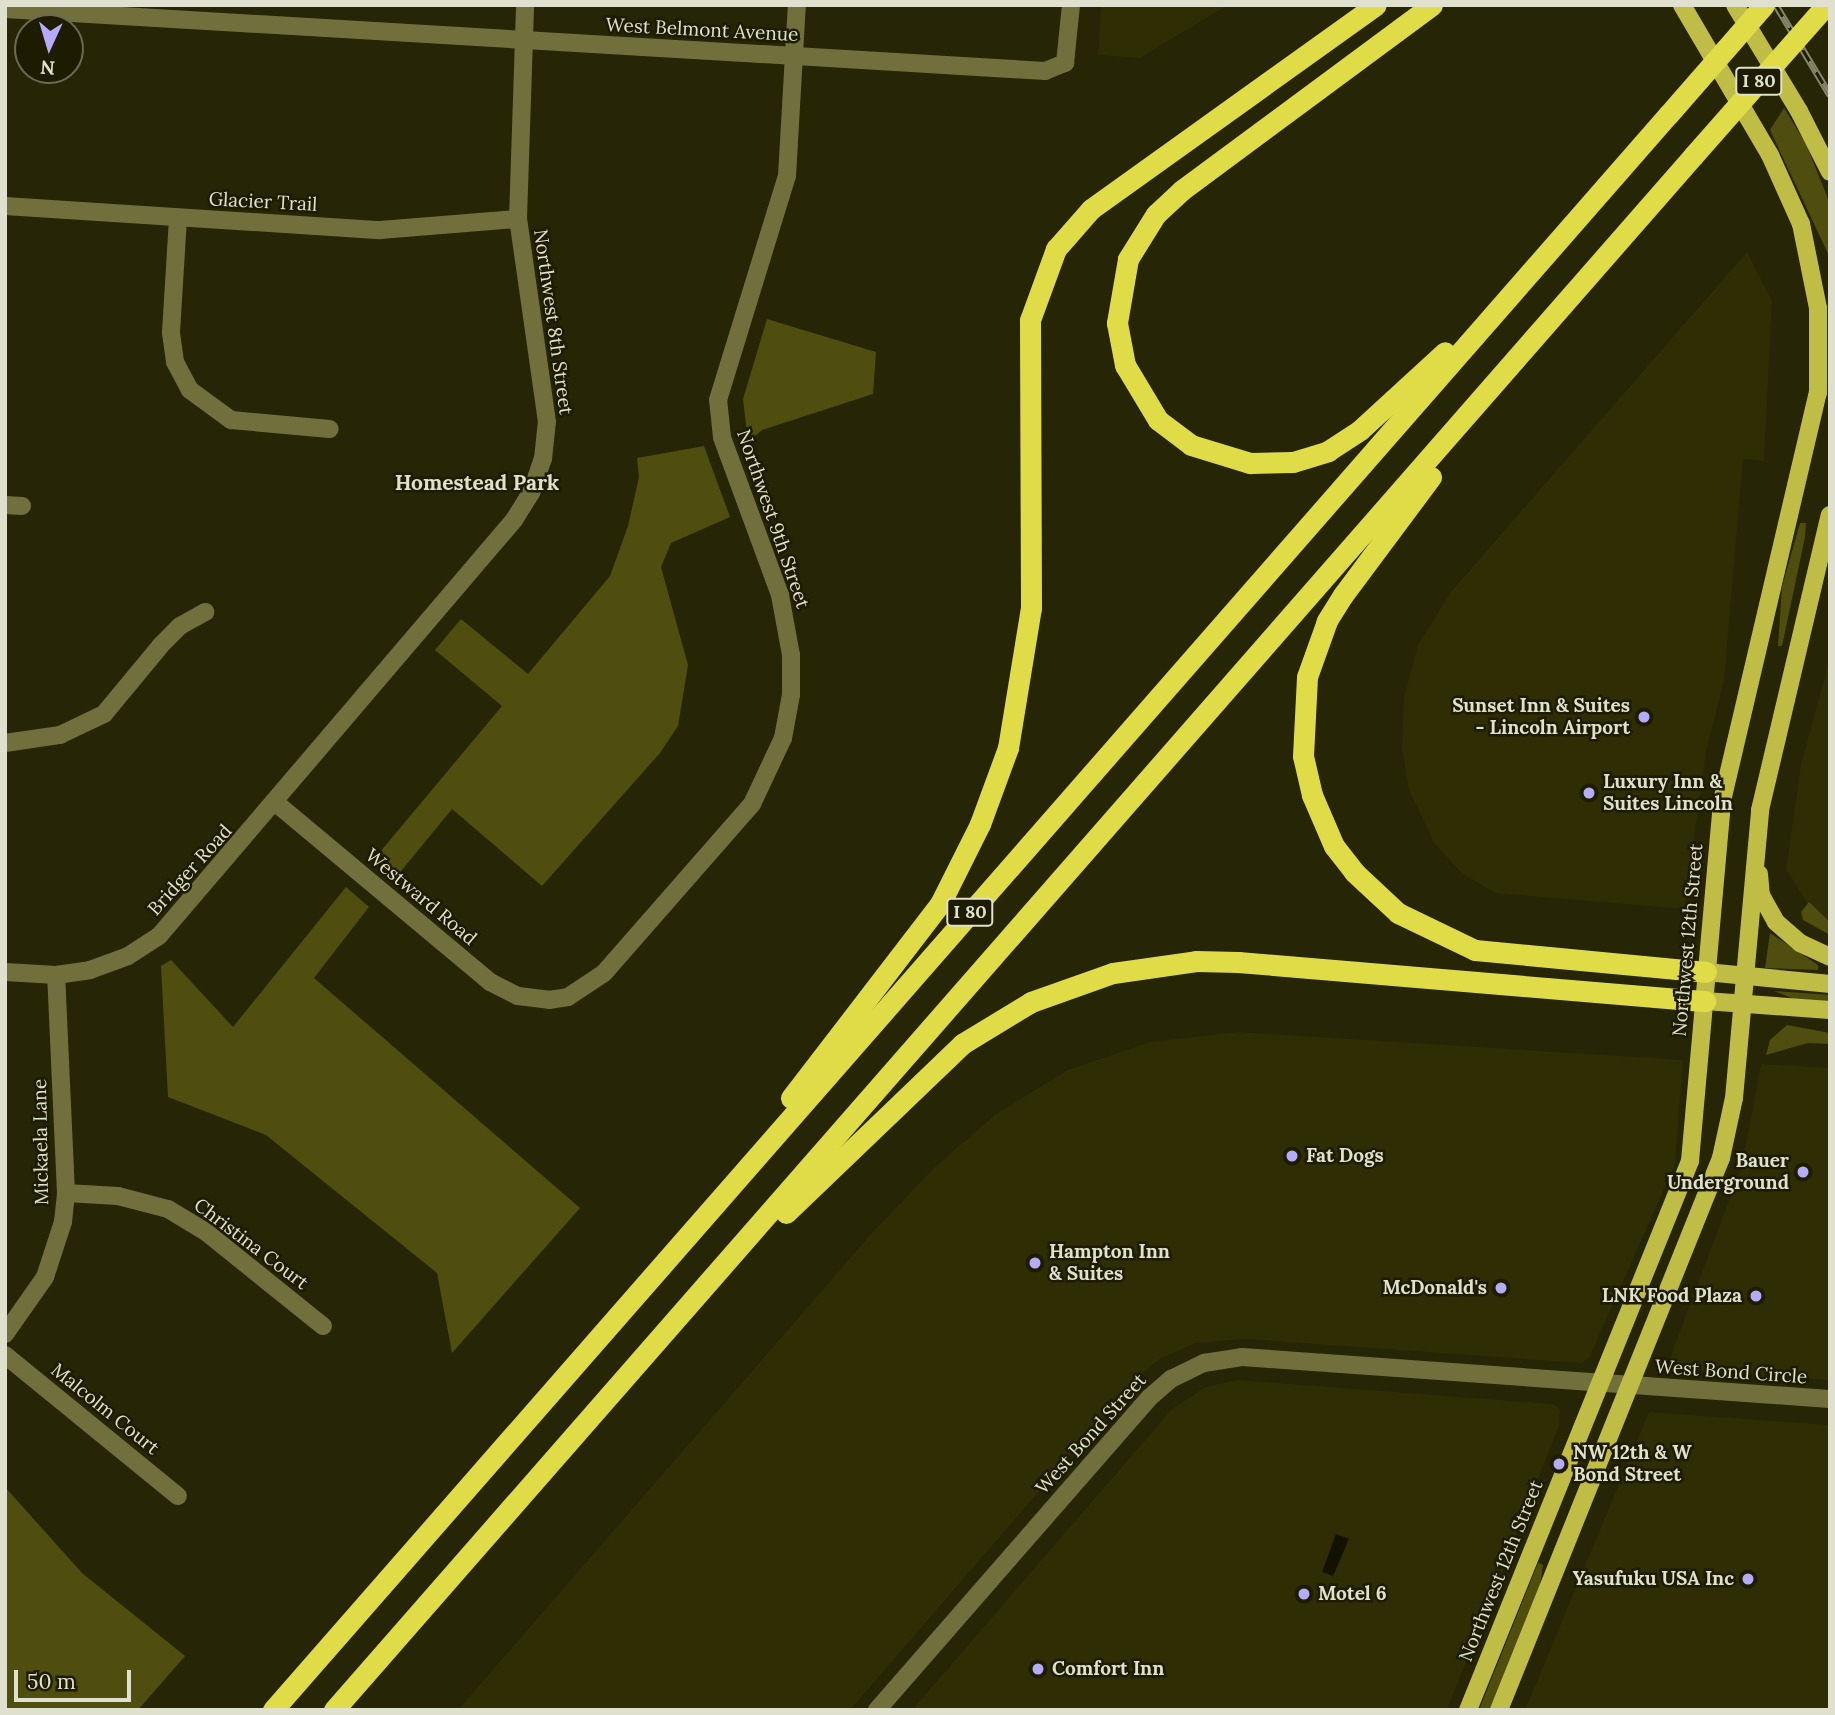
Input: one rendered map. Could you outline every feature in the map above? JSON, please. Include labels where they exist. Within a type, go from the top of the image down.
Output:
[{"type":"highway","points":[[634,1298],[940,904],[996,786],[1016,713],[1031,620],[1030,320],[1056,249],[1091,209],[1376,5]]},
{"type":"highway","points":[[1432,5],[1182,190],[1156,214],[1139,236],[1122,280],[1117,323],[1125,365],[1158,420],[1191,445],[1250,463],[1293,462],[1328,451],[1360,430],[1529,274]]},
{"type":"highway","name":"I 80","points":[[273,1710],[1764,5]]},
{"type":"highway","name":"I 80","points":[[334,1710],[1826,5]]},
{"type":"highway","points":[[1534,340],[1327,621],[1302,703],[1307,777],[1321,821],[1354,872],[1398,914],[1448,941],[1500,954],[1706,972]]},
{"type":"highway","points":[[671,1324],[962,1044],[1031,1002],[1072,985],[1112,973],[1196,961],[1704,1001]]},
{"type":"main road","name":"Northwest 12th Street","points":[[1468,1710],[1690,1161],[1726,777],[1812,420],[1821,339],[1815,281],[1792,201],[1682,5]]},
{"type":"main road","points":[[1735,5],[1799,111],[1830,172]]},
{"type":"main road","points":[[1499,1710],[1721,1158],[1734,1098],[1755,846],[1767,769],[1830,515]]},
{"type":"main road","points":[[1755,846],[1761,895],[1770,914],[1800,943],[1830,957]]},
{"type":"main road","points":[[1706,972],[1830,984]]},
{"type":"main road","points":[[1704,1001],[1830,1010]]},
{"type":"street","name":"Northwest 8th Street","points":[[276,803],[514,520],[531,493],[543,459],[547,422],[517,219],[525,5]]},
{"type":"street","name":"Northwest 9th Street","points":[[549,1000],[568,997],[589,985],[660,911],[744,816],[783,738],[791,666],[785,615],[722,437],[718,410],[721,384],[787,176],[797,5]]},
{"type":"street","name":"West Belmont Avenue","points":[[5,9],[1045,71],[1060,68],[1068,57],[1071,5]]},
{"type":"street","name":"Glacier Trail","points":[[5,206],[380,229],[517,219]]},
{"type":"street","points":[[178,218],[171,333],[175,362],[190,390],[231,420],[330,429]]},
{"type":"street","points":[[5,743],[60,735],[104,715],[170,636],[205,612]]},
{"type":"street","name":"Westward Road","points":[[276,803],[490,982],[518,996],[549,1000]]},
{"type":"street","name":"Bridger Road","points":[[5,972],[55,975],[109,964],[156,939],[276,803]]},
{"type":"street","name":"Mickaela Lane","points":[[5,1334],[45,1277],[61,1231],[66,1193],[55,975]]},
{"type":"street","name":"Christina Court","points":[[66,1193],[118,1196],[168,1209],[206,1232],[323,1326]]},
{"type":"street","name":"Malcolm Court","points":[[5,1356],[177,1496]]},
{"type":"street","name":"West Bond Street","points":[[877,1710],[1149,1398],[1184,1371],[1241,1357],[1630,1387]]},
{"type":"street","name":"West Bond Circle","points":[[1630,1387],[1830,1399]]},
{"type":"shaded area","points":[[1101,5],[1228,5],[1140,58],[1098,55]]},
{"type":"shaded area","points":[[1784,108],[1806,144],[1830,204],[1830,258],[1770,130]]},
{"type":"shaded area","points":[[1747,252],[1772,301],[1764,461],[1743,459],[1724,681],[1706,752],[1684,909],[1495,893],[1462,873],[1435,844],[1409,790],[1402,749],[1404,697],[1418,645],[1450,593]]},
{"type":"shaded area","points":[[767,319],[876,352],[873,394],[762,430],[748,442],[743,399]]},
{"type":"shaded area","points":[[704,446],[730,517],[671,543],[661,567],[688,665],[678,726],[660,753],[542,886],[452,809],[397,876],[375,858],[502,706],[435,650],[461,619],[528,674],[610,576],[628,526],[639,477],[637,458]]},
{"type":"shaded area","points":[[1800,523],[1806,523],[1805,537],[1782,646],[1778,646],[1782,587]]},
{"type":"shaded area","points":[[1830,659],[1830,919],[1817,919],[1786,869],[1801,764]]},
{"type":"shaded area","points":[[346,887],[369,907],[314,978],[580,1208],[452,1353],[437,1273],[266,1135],[168,1097],[161,966],[171,960],[233,1027]]},
{"type":"shaded area","points":[[1809,902],[1830,922],[1830,935],[1803,920],[1801,912]]},
{"type":"shaded area","points":[[1770,933],[1818,965],[1818,970],[1765,968]]},
{"type":"shaded area","points":[[1774,991],[1830,995],[1830,1002],[1794,999]]},
{"type":"shaded area","points":[[1787,1025],[1830,1033],[1830,1044],[1808,1043],[1766,1055],[1770,1040]]},
{"type":"shaded area","points":[[1238,1032],[1683,1060],[1675,1164],[1589,1358],[1581,1363],[1246,1339],[1196,1343],[1161,1358],[1137,1378],[850,1710],[458,1710],[872,1233],[935,1167],[996,1114],[1068,1070],[1150,1042]]},
{"type":"shaded area","points":[[1761,1064],[1830,1068],[1830,1380],[1675,1368],[1670,1358],[1742,1166]]},
{"type":"shaded area","points":[[1238,1380],[1553,1404],[1560,1409],[1559,1426],[1447,1710],[912,1710],[1171,1410],[1205,1387]]},
{"type":"shaded area","points":[[1649,1412],[1830,1425],[1830,1710],[1525,1710]]},
{"type":"shaded area","points":[[5,1487],[82,1573],[185,1656],[138,1710],[5,1710]]},
{"type":"shaded area","points":[[1336,1534],[1349,1539],[1333,1576],[1322,1572]]},
{"type":"shaded area","points":[[1538,1563],[1543,1565],[1539,1592],[1492,1710],[1479,1710]]},
{"type":"railway","points":[[1776,5],[1830,95]]},
{"type":"place","name":"Sunset Inn & Suites - Lincoln Airport","points":[[1644,717]]},
{"type":"place","name":"Luxury Inn & Suites Lincoln","points":[[1589,793]]},
{"type":"place","name":"Fat Dogs","points":[[1292,1156]]},
{"type":"place","name":"Bauer Underground","points":[[1803,1172]]},
{"type":"place","name":"Hampton Inn & Suites","points":[[1035,1263]]},
{"type":"place","name":"McDonald's","points":[[1501,1288]]},
{"type":"place","name":"LNK Food Plaza","points":[[1756,1296]]},
{"type":"place","name":"NW 12th & W Bond Street","points":[[1559,1464]]},
{"type":"place","name":"Yasufuku USA Inc","points":[[1748,1579]]},
{"type":"place","name":"Motel 6","points":[[1304,1594]]},
{"type":"place","name":"Comfort Inn","points":[[1038,1669]]},
{"type":"district","name":"Homestead Park","points":[[477,483]]}]
